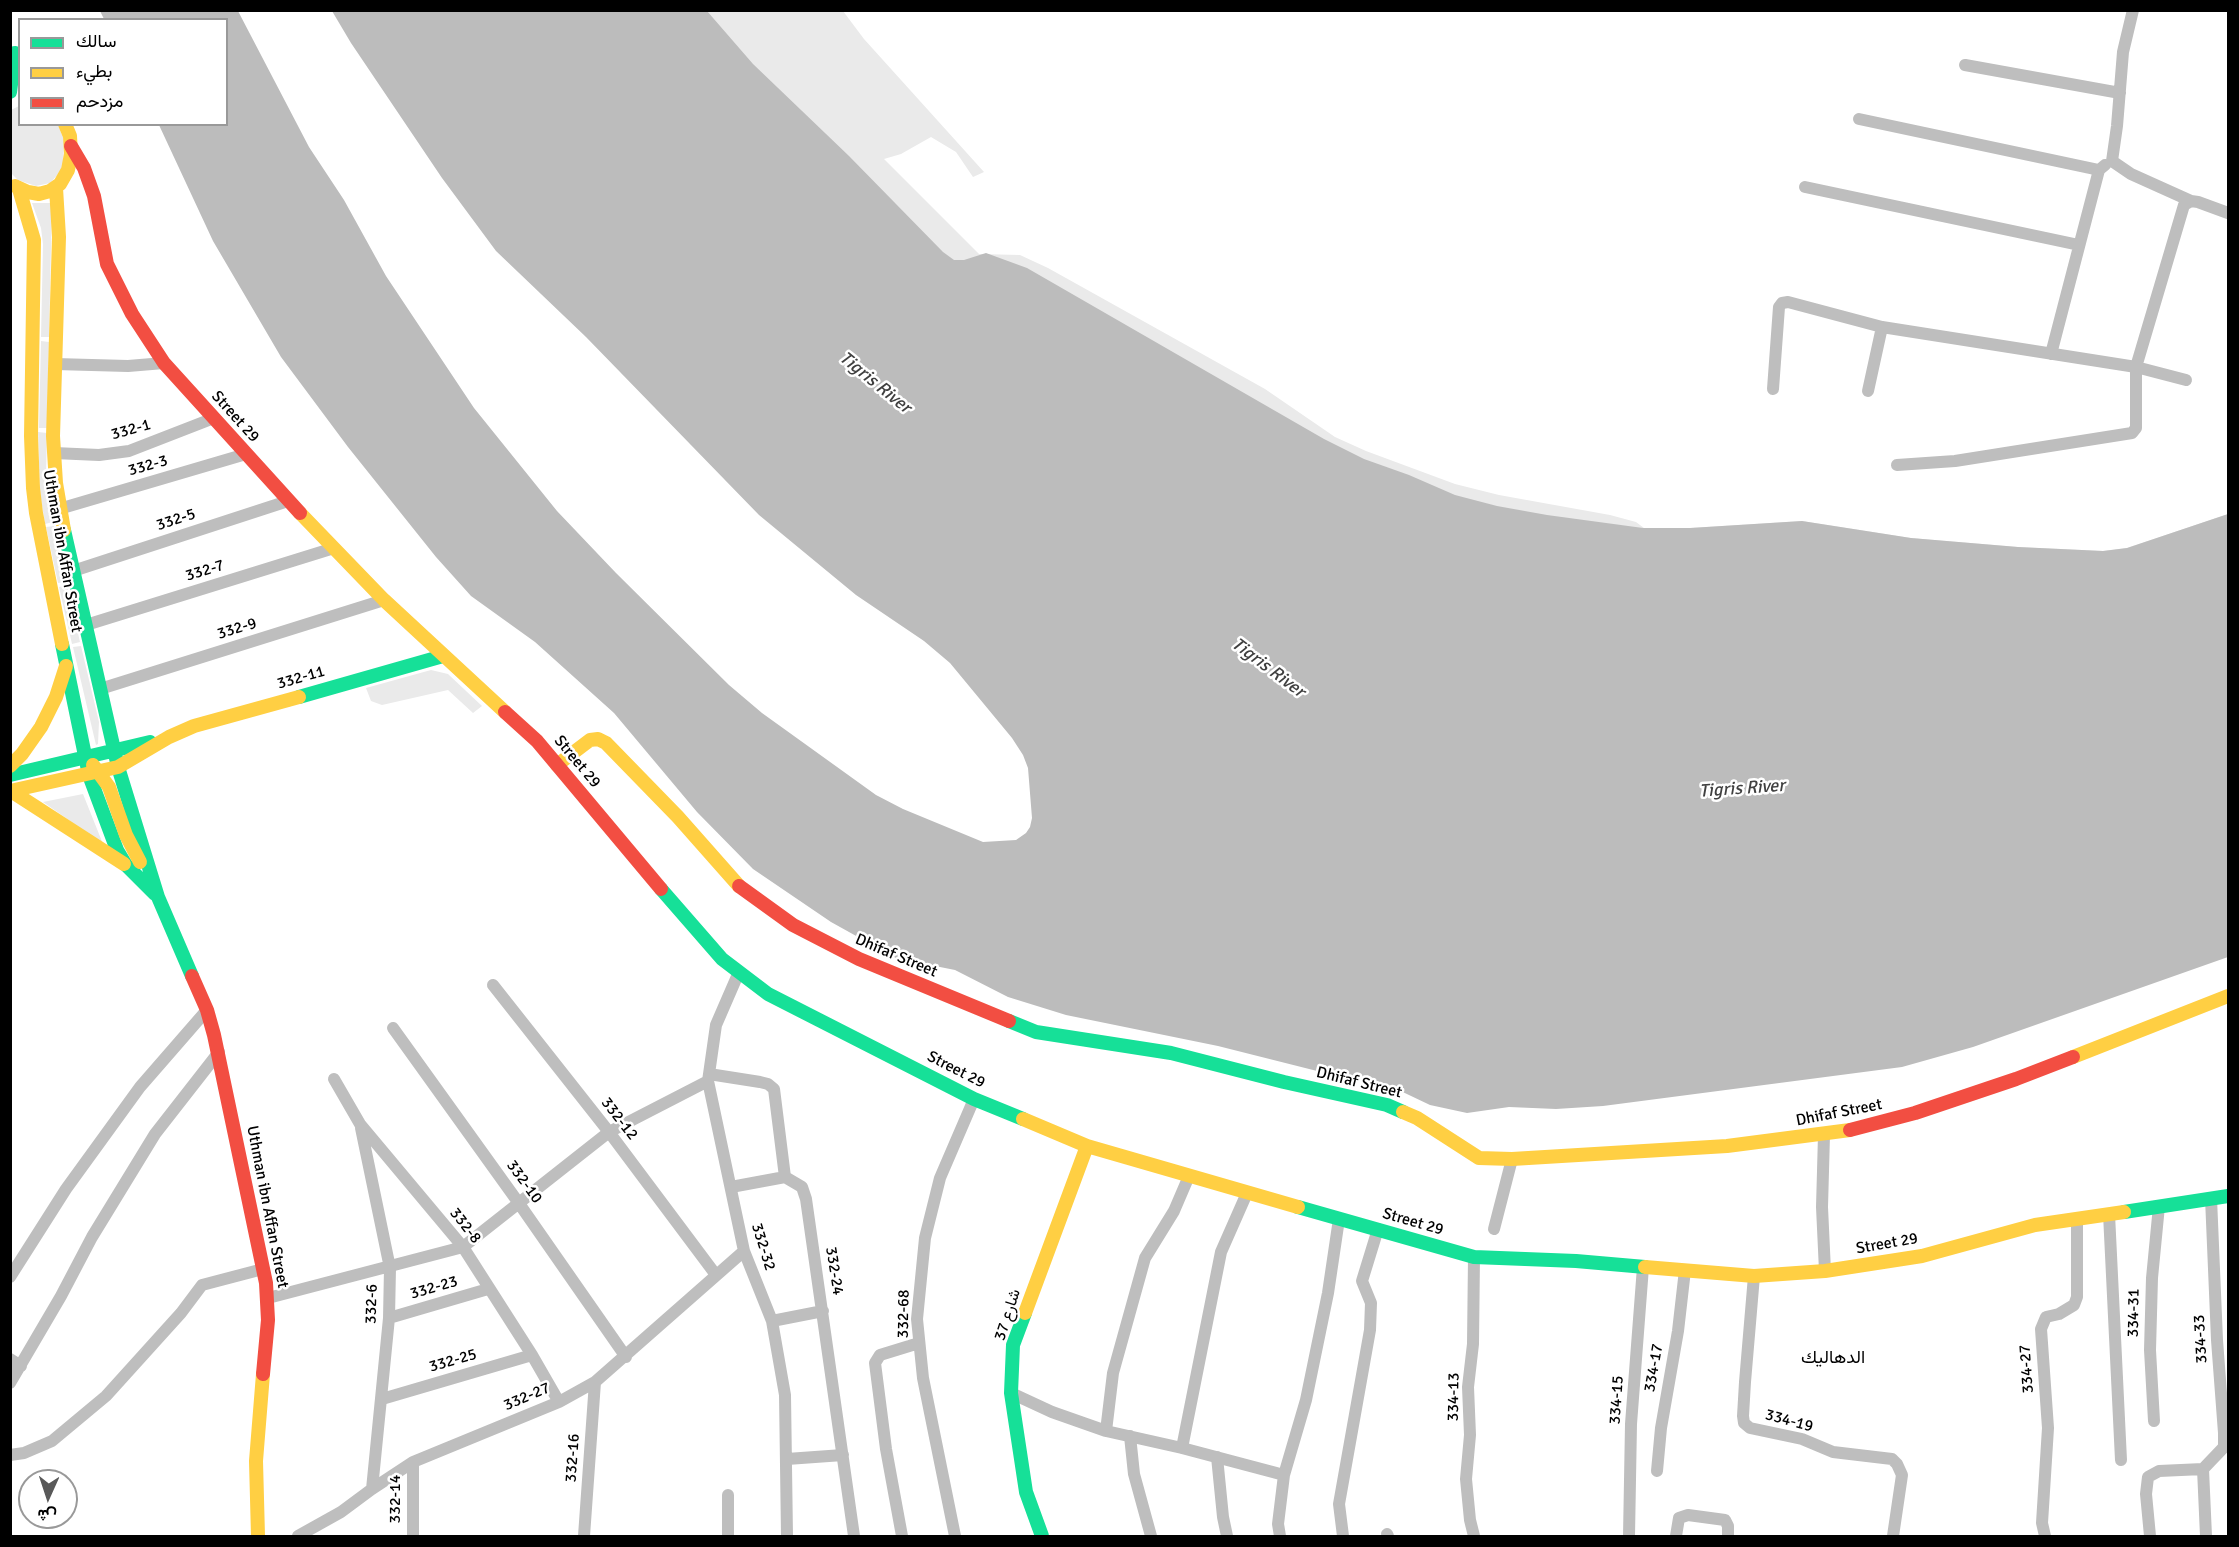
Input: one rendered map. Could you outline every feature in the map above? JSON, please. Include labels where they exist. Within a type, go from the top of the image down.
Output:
[{"type":"street","points":[[2050,354],[2099,170],[2112,161],[2123,52],[2133,10]]},
{"type":"street","points":[[10,92],[15,52]]},
{"type":"street","points":[[1965,65],[2120,93]]},
{"type":"street","points":[[1859,118],[2099,170]]},
{"type":"street","points":[[66,126],[71,146],[66,187]]},
{"type":"street","name":"Street 29","points":[[71,146],[84,168],[94,195],[109,270],[132,314],[164,363],[288,501],[384,600],[524,728],[707,944],[768,994],[974,1099],[1087,1146],[1474,1257],[1576,1261],[1754,1276],[1825,1272],[1922,1256],[2035,1225],[2229,1196]]},
{"type":"street","points":[[2112,161],[2131,174],[2191,201],[2229,213]]},
{"type":"street","points":[[15,185],[28,192],[39,194],[66,187],[94,195]]},
{"type":"street","name":"Uthman ibn Affan Street","points":[[15,185],[30,221],[34,250],[31,436],[33,488],[66,666],[85,758],[94,773],[112,838],[126,865],[158,897]]},
{"type":"street","name":"Uthman ibn Affan Street","points":[[66,187],[58,237],[55,364],[54,453],[59,509],[118,767],[158,897],[207,1010],[219,1052],[263,1269],[268,1298],[268,1320],[256,1461],[258,1536]]},
{"type":"street","points":[[1805,187],[2079,245]]},
{"type":"street","points":[[1897,465],[1954,461],[2132,433],[2136,428],[2136,367],[2184,205],[2191,201]]},
{"type":"street","points":[[1773,389],[1779,307],[1782,303],[1788,302],[1882,327],[2136,367],[2186,380]]},
{"type":"street","points":[[1868,391],[1882,327]]},
{"type":"street","points":[[55,364],[119,366],[164,363]]},
{"type":"street","name":"332-1","points":[[54,453],[99,454],[129,451],[214,418]]},
{"type":"street","name":"332-3","points":[[59,509],[246,454]]},
{"type":"street","name":"332-5","points":[[73,571],[288,501]]},
{"type":"street","name":"332-7","points":[[86,625],[334,549]]},
{"type":"street","name":"332-9","points":[[100,689],[384,600]]},
{"type":"street","name":"332-11","points":[[10,775],[169,737],[218,719],[443,656]]},
{"type":"street","points":[[10,766],[41,727],[56,697],[66,666]]},
{"type":"street","name":"332-11","points":[[11,791],[118,767],[169,737]]},
{"type":"street","name":"Dhifaf Street","points":[[557,765],[590,740],[598,739],[606,743],[741,888],[793,925],[869,964],[1036,1032],[1171,1053],[1387,1105],[1417,1118],[1474,1156],[1487,1159],[1727,1146],[1824,1135],[1886,1122],[2016,1079],[2229,996]]},
{"type":"street","points":[[94,773],[108,787],[126,835],[158,897]]},
{"type":"street","points":[[11,791],[126,865]]},
{"type":"street","name":"332-32","points":[[739,972],[716,1026],[709,1078],[744,1251],[772,1321],[785,1395],[787,1536]]},
{"type":"street","name":"332-12","points":[[493,985],[609,1132],[716,1275]]},
{"type":"street","points":[[10,1277],[66,1190],[140,1087],[207,1010]]},
{"type":"street","name":"332-10","points":[[393,1028],[626,1357]]},
{"type":"street","points":[[10,1383],[16,1363],[155,1134],[219,1052]]},
{"type":"street","points":[[268,1298],[390,1268],[463,1247],[609,1132],[709,1078],[760,1082],[774,1089],[785,1177],[730,1187]]},
{"type":"street","name":"332-8","points":[[334,1079],[360,1124],[463,1247],[559,1402]]},
{"type":"street","name":"332-68","points":[[955,1536],[923,1378],[917,1319],[925,1238],[940,1178],[974,1099]]},
{"type":"street","name":"332-6","points":[[360,1124],[390,1268],[389,1318],[372,1489]]},
{"type":"street","points":[[1824,1135],[1822,1207],[1825,1272]]},
{"type":"street","name":"شارع 37","points":[[1042,1536],[1026,1492],[1011,1393],[1013,1345],[1087,1146]]},
{"type":"street","points":[[1494,1229],[1512,1159]]},
{"type":"street","points":[[1106,1431],[1113,1372],[1145,1258],[1174,1211],[1190,1176]]},
{"type":"street","name":"332-24","points":[[785,1177],[802,1187],[805,1192],[854,1536]]},
{"type":"street","points":[[1182,1448],[1221,1252],[1247,1193]]},
{"type":"street","name":"334-33","points":[[2203,1469],[2224,1447],[2211,1198]]},
{"type":"street","name":"334-31","points":[[2154,1421],[2150,1350],[2152,1278],[2159,1206]]},
{"type":"street","points":[[2109,1214],[2121,1460]]},
{"type":"street","points":[[1280,1536],[1278,1524],[1284,1475],[1306,1400],[1328,1293],[1338,1219]]},
{"type":"street","name":"334-27","points":[[2045,1536],[2042,1523],[2048,1428],[2041,1329],[2046,1317],[2059,1314],[2074,1305],[2077,1297],[2077,1219]]},
{"type":"street","points":[[1343,1536],[1339,1504],[1370,1330],[1371,1303],[1362,1281],[1378,1229]]},
{"type":"street","name":"332-27","points":[[298,1536],[341,1512],[413,1462],[559,1402],[596,1382],[744,1251]]},
{"type":"street","name":"334-13","points":[[1474,1257],[1473,1344],[1468,1387],[1470,1435],[1466,1479],[1474,1536]]},
{"type":"street","name":"334-15","points":[[1629,1536],[1631,1424],[1643,1267]]},
{"type":"street","points":[[10,1455],[24,1453],[52,1441],[106,1396],[181,1313],[202,1285],[263,1269]]},
{"type":"street","name":"334-17","points":[[1657,1471],[1662,1418],[1678,1330],[1685,1270]]},
{"type":"street","name":"334-19","points":[[1754,1276],[1744,1423],[1750,1428],[1802,1439],[1833,1452],[1892,1459],[1898,1464],[1902,1475],[1893,1536]]},
{"type":"street","name":"332-23","points":[[389,1318],[488,1289]]},
{"type":"street","points":[[772,1321],[823,1311]]},
{"type":"street","points":[[902,1536],[886,1449],[875,1363],[880,1355],[919,1343]]},
{"type":"street","name":"332-25","points":[[382,1399],[532,1355]]},
{"type":"street","name":"332-16","points":[[584,1536],[596,1382]]},
{"type":"street","points":[[1011,1393],[1070,1419],[1106,1431],[1284,1475]]},
{"type":"street","points":[[1130,1436],[1134,1474],[1150,1536]]},
{"type":"street","points":[[787,1459],[843,1455]]},
{"type":"street","points":[[1217,1457],[1227,1536]]},
{"type":"street","name":"332-14","points":[[413,1462],[413,1536]]},
{"type":"street","points":[[2150,1536],[2145,1494],[2148,1477],[2159,1471],[2203,1469],[2206,1536]]},
{"type":"street","points":[[728,1495],[728,1536]]},
{"type":"street","points":[[1676,1536],[1679,1518],[1688,1515],[1725,1520],[1728,1526],[1728,1536]]},
{"type":"shaded area","points":[[688,11],[843,11],[864,39],[984,172],[973,177],[956,152],[931,137],[901,154],[884,159],[979,254],[1020,255],[1048,268],[1265,389],[1335,437],[1455,484],[1499,495],[1610,515],[1636,522],[1644,528],[1690,528],[1802,521],[1911,538],[2103,551],[2127,548],[2228,514],[2145,555],[1637,553],[1395,477],[971,281]]},
{"type":"shaded area","points":[[18,106],[18,126],[58,126],[64,140],[63,169],[50,183],[36,186],[18,180],[11,173],[11,110]]},
{"type":"shaded area","points":[[32,203],[52,203],[49,337],[41,337],[43,244],[41,228]]},
{"type":"shaded area","points":[[41,341],[49,342],[47,428],[39,428]]},
{"type":"shaded area","points":[[38,432],[47,433],[46,475],[53,522],[45,524],[40,493]]},
{"type":"shaded area","points":[[54,526],[66,582],[58,583],[46,527]]},
{"type":"shaded area","points":[[67,585],[80,642],[72,644],[59,587]]},
{"type":"shaded area","points":[[81,646],[99,722],[98,744],[96,745],[73,647]]},
{"type":"shaded area","points":[[431,670],[448,674],[482,706],[473,713],[448,690],[382,705],[371,701],[366,688]]},
{"type":"shaded area","points":[[83,794],[103,844],[43,802]]},
{"type":"water","name":"Tigris River","points":[[100,11],[238,11],[309,147],[344,200],[386,276],[474,408],[557,511],[729,685],[762,713],[876,795],[903,809],[983,842],[1016,840],[1030,827],[1032,818],[1028,768],[1012,738],[950,663],[924,641],[856,595],[759,515],[586,337],[496,251],[442,178],[332,11],[707,11],[753,64],[849,156],[943,252],[954,260],[964,260],[986,253],[1027,268],[1324,439],[1364,459],[1455,495],[1497,506],[1547,515],[1643,528],[1690,528],[1802,521],[1911,538],[2103,551],[2127,548],[2228,514],[2228,957],[1973,1047],[1902,1067],[1603,1106],[1556,1109],[1509,1107],[1467,1113],[1430,1105],[1388,1085],[1369,1080],[1325,1073],[1218,1046],[1066,1015],[1008,997],[955,970],[935,966],[919,969],[912,967],[831,922],[753,869],[697,812],[614,713],[535,642],[471,596],[436,557],[348,447],[281,357],[213,241],[159,126],[228,126],[228,18],[104,18]]},
{"type":"traffic: fast","points":[[10,92],[15,53]]},
{"type":"traffic: fast","points":[[64,530],[118,767],[158,897],[192,976]]},
{"type":"traffic: fast","points":[[62,644],[89,775],[117,850],[126,865],[155,894]]},
{"type":"traffic: fast","points":[[299,697],[443,656]]},
{"type":"traffic: fast","points":[[10,775],[150,742]]},
{"type":"traffic: fast","points":[[661,889],[722,959],[768,994],[974,1099],[1023,1119]]},
{"type":"traffic: fast","points":[[1009,1021],[1036,1032],[1171,1053],[1387,1105],[1403,1112]]},
{"type":"traffic: fast","points":[[2124,1212],[2228,1196]]},
{"type":"traffic: fast","points":[[1298,1207],[1474,1257],[1576,1261],[1645,1267]]},
{"type":"traffic: fast","points":[[1025,1313],[1013,1345],[1011,1393],[1026,1492],[1042,1536]]},
{"type":"traffic: slow","points":[[15,186],[39,194],[50,191],[60,184],[68,170],[71,154],[70,136],[66,126]]},
{"type":"traffic: slow","points":[[56,188],[59,237],[53,436],[56,483],[64,530]]},
{"type":"traffic: slow","points":[[19,189],[34,240],[31,436],[33,488],[62,644]]},
{"type":"traffic: slow","points":[[300,513],[384,600],[505,712]]},
{"type":"traffic: slow","points":[[10,766],[22,754],[41,727],[56,697],[66,666]]},
{"type":"traffic: slow","points":[[10,791],[118,767],[169,737],[194,726],[299,697]]},
{"type":"traffic: slow","points":[[557,765],[590,740],[598,739],[606,743],[678,817],[739,886]]},
{"type":"traffic: slow","points":[[93,765],[109,787],[126,835],[140,862]]},
{"type":"traffic: slow","points":[[11,791],[124,864]]},
{"type":"traffic: slow","points":[[2073,1057],[2228,996]]},
{"type":"traffic: slow","points":[[1403,1112],[1417,1118],[1479,1158],[1512,1159],[1727,1146],[1850,1130]]},
{"type":"traffic: slow","points":[[1023,1119],[1087,1146],[1298,1207]]},
{"type":"traffic: slow","points":[[1025,1313],[1087,1146]]},
{"type":"traffic: slow","points":[[1645,1267],[1754,1276],[1825,1271],[1922,1256],[2035,1225],[2124,1212]]},
{"type":"traffic: slow","points":[[258,1536],[256,1461],[263,1374]]},
{"type":"traffic: jam","points":[[71,146],[84,168],[94,196],[107,264],[132,314],[164,363],[300,513]]},
{"type":"traffic: jam","points":[[505,712],[537,741],[661,889]]},
{"type":"traffic: jam","points":[[739,886],[793,925],[859,959],[1009,1021]]},
{"type":"traffic: jam","points":[[192,976],[207,1010],[214,1035],[266,1283],[268,1320],[263,1374]]},
{"type":"traffic: jam","points":[[1850,1130],[1915,1113],[2073,1057]]},
{"type":"district","name":"الدهاليك","points":[[1833,1358]]}]
